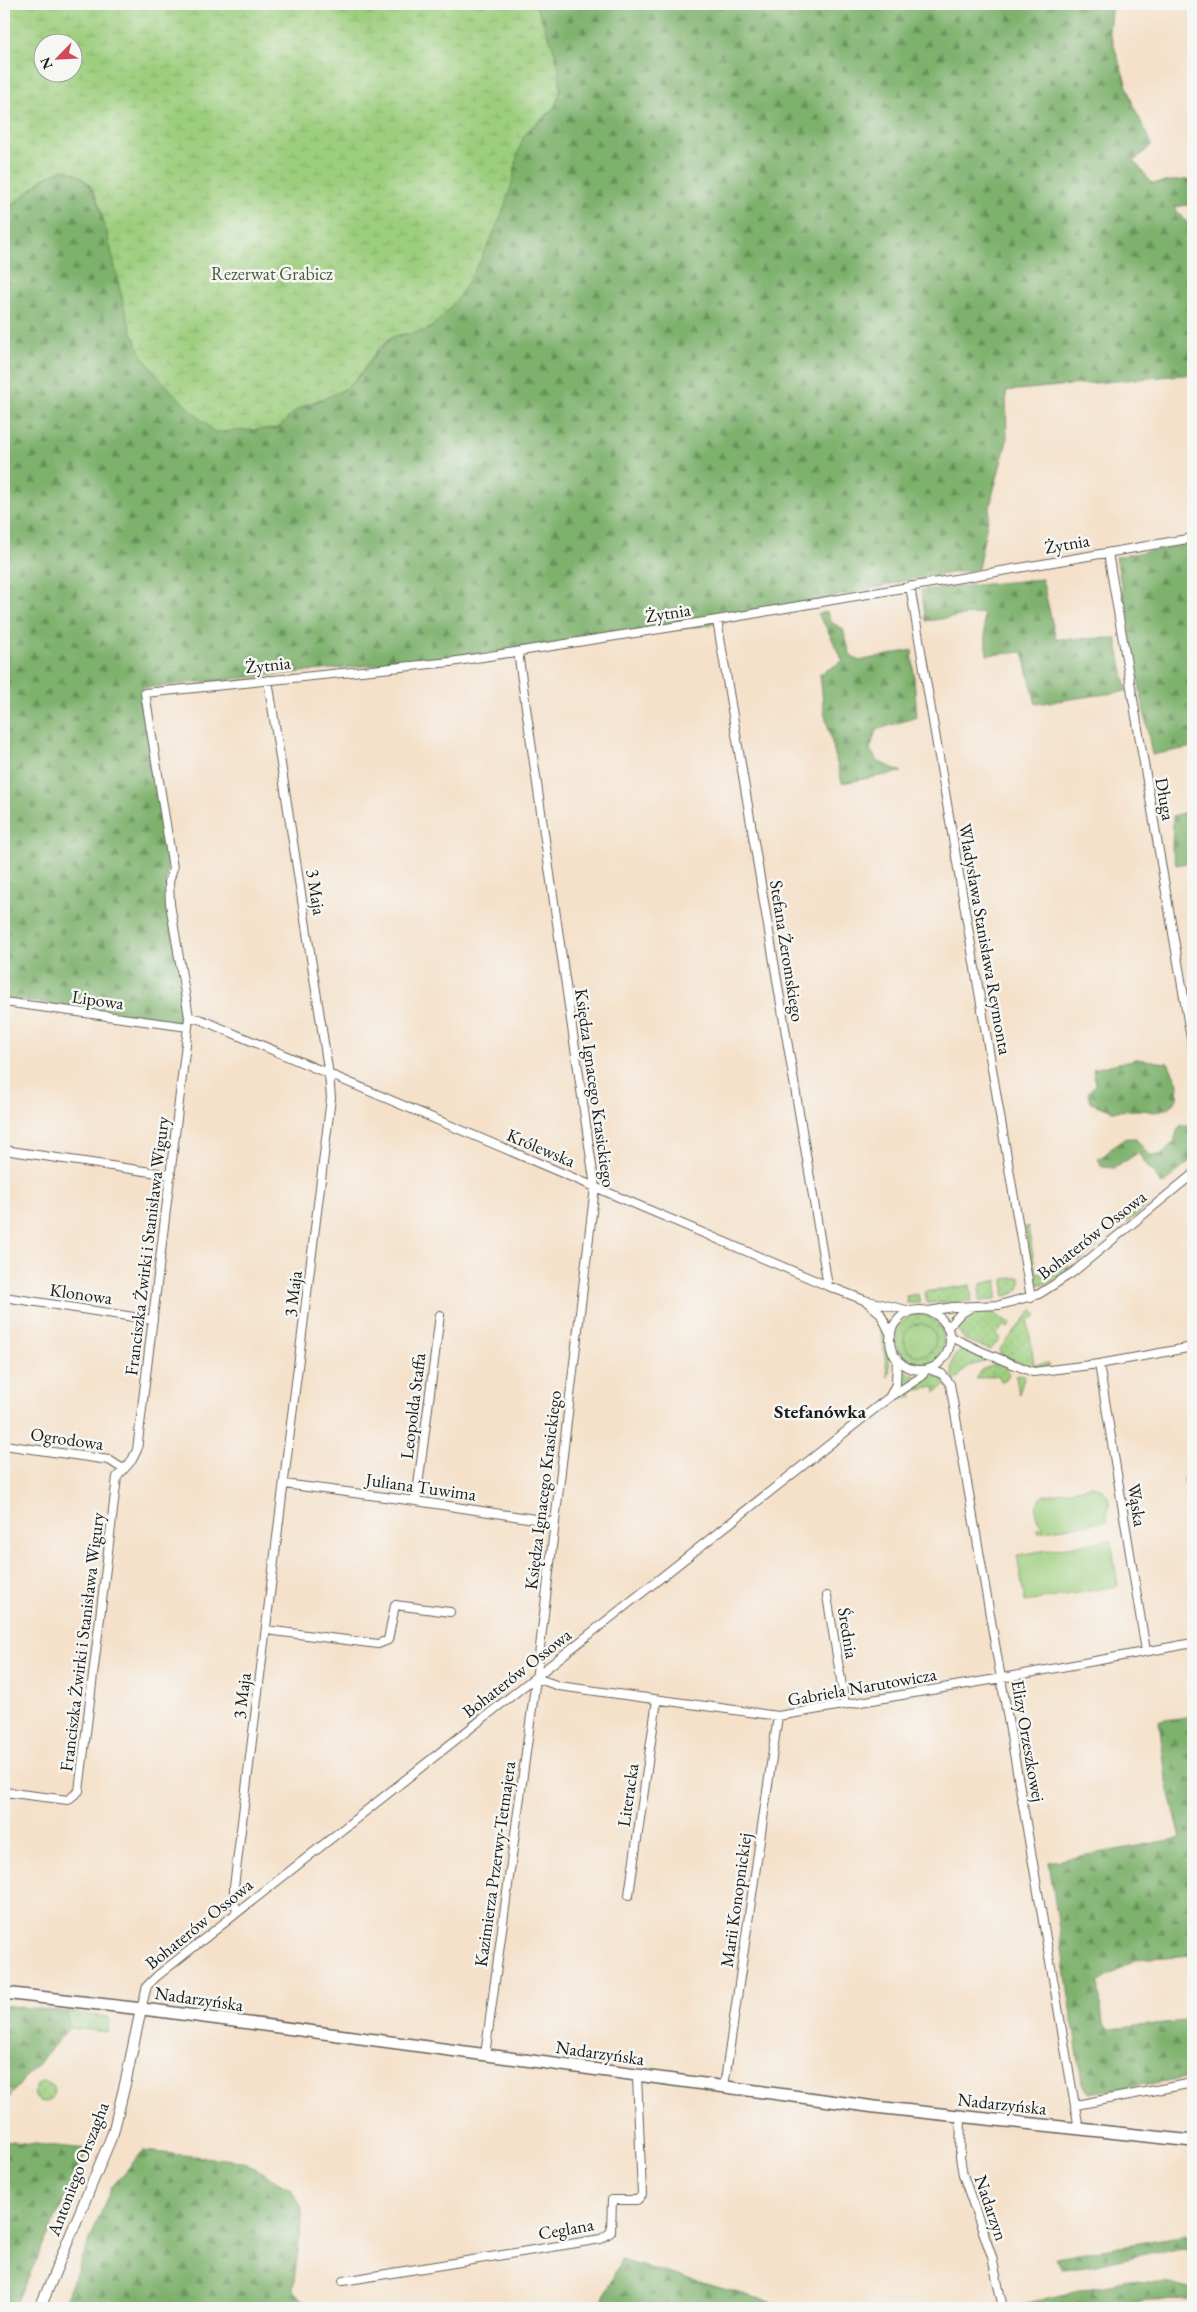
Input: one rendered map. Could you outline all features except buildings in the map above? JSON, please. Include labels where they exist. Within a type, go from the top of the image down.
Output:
[{"type":"main road","name":"Nadarzyńska","points":[[4,1993],[141,2009],[637,2076],[961,2117],[1193,2141]]},
{"type":"street","name":"Żytnia","points":[[145,693],[451,662],[717,620],[1193,538]]},
{"type":"street","name":"Długa","points":[[1108,553],[1193,1050]]},
{"type":"street","name":"Władysława Stanisława Reymonta","points":[[910,586],[1031,1298]]},
{"type":"street","name":"Stefana Żeromskiego","points":[[717,620],[828,1286]]},
{"type":"street","name":"Księdza Ignacego Krasickiego","points":[[518,652],[595,1187],[536,1678]]},
{"type":"street","name":"3 Maja","points":[[238,1912],[234,1902],[234,1887],[331,1098],[329,1074],[268,680]]},
{"type":"street","name":"Franciszka Żwirki i Stanisława Wigury","points":[[4,1792],[68,1800],[79,1791],[117,1478],[132,1460],[137,1450],[189,1017],[170,904],[169,882],[173,868],[145,693]]},
{"type":"street","name":"Lipowa","points":[[4,1002],[188,1028]]},
{"type":"street","name":"Królewska","points":[[189,1017],[202,1020],[828,1286],[864,1300],[911,1311]]},
{"type":"street","points":[[4,1150],[170,1175]]},
{"type":"street","name":"Bohaterów Ossowa","points":[[929,1311],[953,1306],[1000,1305],[1031,1298],[1063,1280],[1193,1174]]},
{"type":"street","name":"Klonowa","points":[[4,1297],[153,1320]]},
{"type":"street","points":[[864,1300],[880,1313],[891,1335],[897,1358],[896,1384],[888,1399]]},
{"type":"street","points":[[947,1352],[948,1332],[960,1314],[973,1307]]},
{"type":"street","points":[[891,1335],[898,1319],[911,1311],[929,1311],[940,1318],[948,1332],[965,1345],[1033,1372],[1099,1364],[1193,1347]]},
{"type":"street","name":"Leopolda Staffa","points":[[416,1500],[440,1315]]},
{"type":"street","points":[[897,1358],[910,1368],[927,1370],[937,1365],[947,1352],[956,1346],[965,1345]]},
{"type":"street","name":"Wąska","points":[[1099,1364],[1146,1651]]},
{"type":"street","name":"Bohaterów Ossowa","points":[[141,2009],[145,1992],[152,1981],[888,1399],[921,1377],[927,1370]]},
{"type":"street","name":"Elizy Orzeszkowej","points":[[927,1370],[942,1374],[950,1384],[1079,2130]]},
{"type":"street","name":"Ogrodowa","points":[[4,1445],[110,1460],[123,1469]]},
{"type":"street","name":"Juliana Tuwima","points":[[284,1484],[416,1500],[554,1522]]},
{"type":"street","name":"Średnia","points":[[827,1596],[845,1704]]},
{"type":"street","points":[[266,1630],[378,1644],[388,1640],[396,1605],[450,1612]]},
{"type":"street","name":"Gabriela Narutowicza","points":[[536,1678],[559,1686],[778,1716],[1002,1678],[1193,1642]]},
{"type":"street","name":"Kazimierza Przerwy-Tetmajera","points":[[485,2055],[536,1678]]},
{"type":"street","name":"Literacka","points":[[628,1895],[657,1700]]},
{"type":"street","name":"Marii Konopnickiej","points":[[724,2087],[778,1716]]},
{"type":"street","name":"Antoniego Orszagha","points":[[40,2308],[113,2133],[141,2009]]},
{"type":"street","name":"Ceglana","points":[[343,2281],[601,2240],[611,2232],[612,2200],[637,2200],[642,2195],[637,2076]]},
{"type":"street","points":[[1076,2105],[1193,2083]]},
{"type":"street","name":"Nadarzyn","points":[[961,2117],[960,2157],[963,2175],[992,2257],[1003,2308]]},
{"type":"green space","name":"Rezerwat Grabicz","points":[[4,4],[535,4],[557,59],[560,89],[557,102],[549,113],[529,130],[523,138],[513,180],[501,216],[481,260],[456,300],[444,315],[427,330],[396,336],[384,343],[350,385],[338,393],[298,409],[279,428],[214,432],[154,372],[140,351],[128,321],[95,194],[89,184],[83,179],[63,169],[43,179],[4,212]]},
{"type":"green space","points":[[535,4],[1112,4],[1109,30],[1133,105],[1152,145],[1134,161],[1152,183],[1193,179],[1193,204],[1174,207],[1193,230],[1193,374],[1006,391],[1007,441],[993,493],[978,569],[914,579],[709,625],[453,657],[142,688],[168,863],[166,879],[184,1023],[4,998],[4,212],[51,173],[63,169],[77,173],[89,185],[98,202],[114,259],[123,304],[141,352],[167,385],[273,430],[279,428],[297,410],[344,390],[356,380],[377,352],[392,337],[430,329],[494,233],[512,180],[515,159],[523,136],[550,113],[561,89],[557,60]]},
{"type":"green space","points":[[1193,543],[1193,747],[1152,755],[1116,557]]},
{"type":"green space","points":[[1042,579],[1056,639],[1116,638],[1127,691],[1036,704],[1023,652],[987,655],[983,613],[926,621],[921,590]]},
{"type":"green space","points":[[827,612],[831,622],[843,629],[850,654],[859,661],[912,650],[917,717],[876,730],[870,750],[879,762],[902,772],[842,783],[824,711],[820,674],[843,661],[826,627],[817,614]]},
{"type":"green space","points":[[1193,810],[1193,862],[1176,865],[1172,849],[1173,816]]},
{"type":"green space","points":[[1136,1059],[1168,1063],[1178,1083],[1177,1099],[1169,1108],[1154,1112],[1143,1110],[1113,1111],[1091,1103],[1088,1092],[1095,1085],[1093,1069]]},
{"type":"green space","points":[[1191,1124],[1193,1159],[1162,1185],[1138,1153],[1114,1168],[1102,1167],[1098,1158],[1105,1155],[1119,1142],[1130,1138],[1135,1138],[1149,1155],[1160,1155],[1174,1142],[1181,1125]]},
{"type":"green space","points":[[1147,1202],[1147,1206],[1127,1223],[1125,1220]]},
{"type":"green space","points":[[1025,1227],[1028,1227],[1036,1272],[1045,1276],[1068,1264],[1069,1269],[1049,1283],[1036,1283],[1030,1269]]},
{"type":"green space","points":[[1098,1241],[1101,1244],[1079,1262],[1077,1258]]},
{"type":"green space","points":[[1020,1277],[1018,1291],[1004,1296],[1004,1279]]},
{"type":"green space","points":[[997,1280],[997,1298],[979,1301],[981,1284]]},
{"type":"green space","points":[[970,1285],[972,1301],[927,1303],[925,1292]]},
{"type":"green space","points":[[918,1294],[920,1303],[907,1303],[906,1296]]},
{"type":"green space","points":[[864,1305],[877,1314],[884,1326],[889,1358],[888,1377],[880,1324]]},
{"type":"green space","points":[[1033,1309],[1037,1315],[1028,1322],[1034,1365],[1049,1363],[1049,1367],[1030,1367],[1000,1355],[1000,1349]]},
{"type":"green space","points":[[990,1311],[1011,1324],[1008,1328],[1004,1325],[997,1334],[1001,1338],[990,1350],[965,1340],[957,1329],[958,1323],[965,1316]]},
{"type":"green space","points":[[915,1314],[928,1316],[937,1321],[944,1339],[938,1357],[931,1364],[922,1367],[912,1366],[904,1361],[899,1354],[896,1345],[896,1335],[899,1326],[905,1319]],"holes":[[[918,1325],[929,1327],[935,1337],[932,1350],[920,1356],[911,1353],[905,1343],[908,1332]]]},
{"type":"green space","points":[[920,1324],[931,1329],[936,1340],[931,1351],[920,1356],[909,1351],[904,1340],[909,1329]]},
{"type":"green space","points":[[964,1350],[987,1359],[967,1367],[954,1382],[953,1359],[955,1355]]},
{"type":"green space","points":[[996,1363],[1007,1369],[1009,1374],[1006,1380],[1001,1381],[998,1375],[975,1379],[983,1369]]},
{"type":"green space","points":[[899,1368],[916,1376],[900,1388],[899,1386]]},
{"type":"green space","points":[[1018,1374],[1025,1375],[1019,1394],[1016,1377]]},
{"type":"green space","points":[[932,1376],[941,1378],[946,1384],[936,1392],[935,1387],[912,1391],[913,1396],[896,1399]]},
{"type":"green space","points":[[1187,1474],[1193,1474],[1193,1490],[1188,1490],[1183,1479]]},
{"type":"green space","points":[[1091,1486],[1097,1487],[1108,1497],[1109,1507],[1105,1517],[1107,1517],[1108,1521],[1038,1532],[1038,1528],[1044,1527],[1036,1516],[1036,1507],[1043,1496]]},
{"type":"green space","points":[[1111,1540],[1118,1586],[1025,1602],[1017,1555]]},
{"type":"green space","points":[[1193,1716],[1193,1955],[1136,1959],[1098,1983],[1103,2023],[1109,2029],[1193,2020],[1193,2077],[1089,2093],[1082,2083],[1049,1862],[1181,1838],[1166,1778],[1159,1721]]},
{"type":"green space","points":[[4,2005],[67,2012],[69,2028],[14,2091],[4,2085]]},
{"type":"green space","points":[[67,2012],[108,2017],[110,2021],[108,2032],[69,2028]]},
{"type":"green space","points":[[44,2082],[51,2085],[54,2092],[51,2099],[44,2102],[37,2099],[34,2092],[37,2085]]},
{"type":"green space","points":[[4,2085],[14,2091],[4,2105]]},
{"type":"green space","points":[[4,2141],[88,2149],[14,2308],[4,2308]]},
{"type":"green space","points":[[143,2151],[243,2161],[291,2190],[303,2209],[293,2290],[310,2308],[62,2308],[111,2188]]},
{"type":"green space","points":[[1185,2235],[1193,2241],[1193,2261],[1186,2248],[1170,2249],[1078,2268],[1062,2269],[1056,2257]]},
{"type":"green space","points":[[621,2260],[792,2308],[598,2308]]},
{"type":"green space","points":[[1128,2280],[1169,2284],[1193,2290],[1193,2299],[1146,2300],[1108,2308],[1016,2308],[1026,2303]]},
{"type":"district","name":"Stefanówka","points":[[820,1411]]}]
